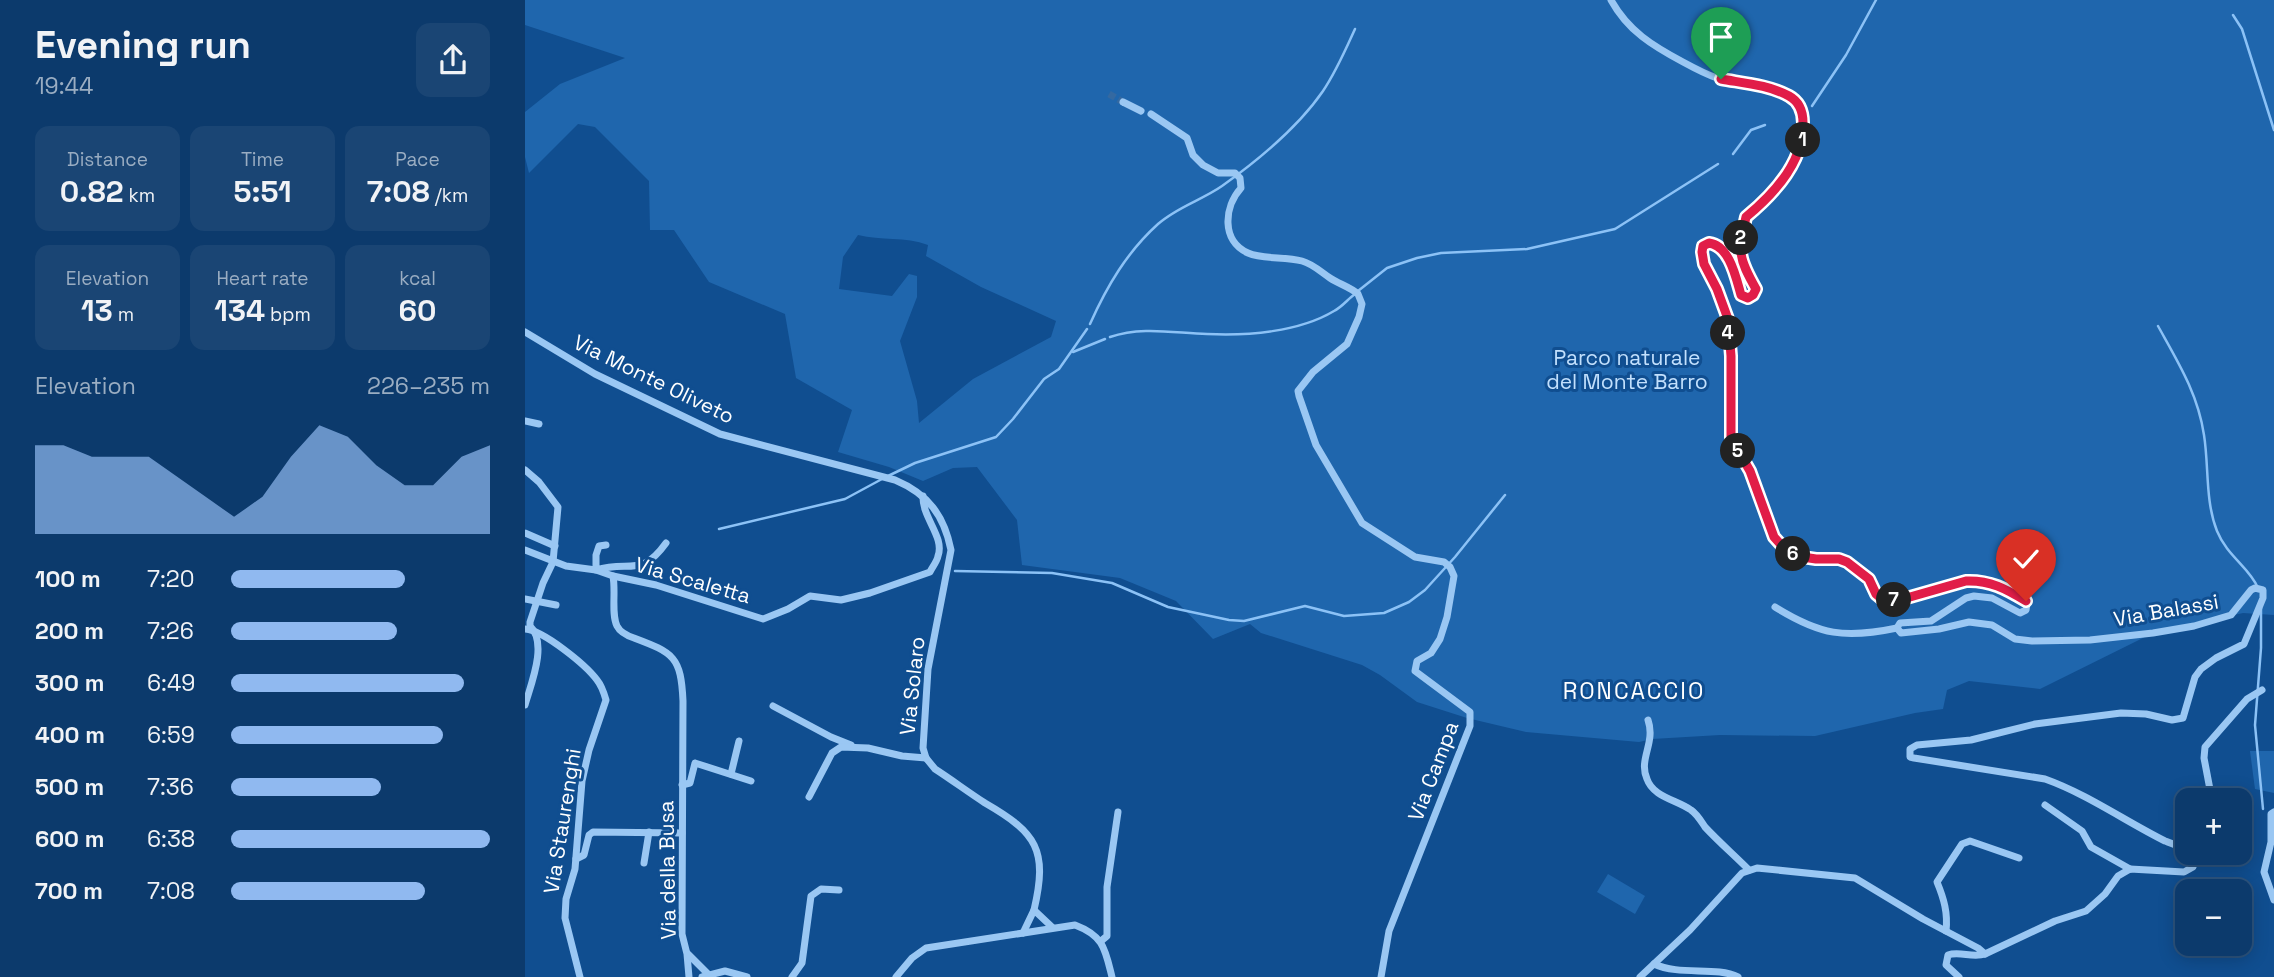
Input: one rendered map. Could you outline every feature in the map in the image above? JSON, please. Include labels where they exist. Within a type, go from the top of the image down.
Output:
[{"type":"street","points":[[1611,0],[1619,16],[1653,46],[1707,75],[1759,85],[1790,97],[1801,109],[1803,142],[1795,160],[1765,201],[1746,217],[1740,257],[1744,271],[1756,289],[1753,295],[1748,298],[1741,295],[1733,268],[1719,247],[1709,243],[1703,246],[1702,252],[1704,264],[1728,319],[1731,438],[1750,471],[1774,537],[1796,556],[1847,562],[1869,579],[1876,594],[1882,599],[1903,599],[1977,580],[2002,587],[2027,603],[2027,610],[2020,613],[1992,598],[1974,596],[1965,598],[1931,621],[1900,623],[1897,628],[1856,635],[1812,627],[1775,607]]},
{"type":"street","points":[[1123,102],[1141,111]]},
{"type":"street","name":"Via Campa","points":[[1151,114],[1187,138],[1193,155],[1203,165],[1218,173],[1237,176],[1241,188],[1228,210],[1227,225],[1234,242],[1241,249],[1255,255],[1305,261],[1358,295],[1362,304],[1347,344],[1313,372],[1298,391],[1299,396],[1316,445],[1362,523],[1415,557],[1444,562],[1454,576],[1444,628],[1436,648],[1416,660],[1415,671],[1459,702],[1470,712],[1472,719],[1389,931],[1381,977]]},
{"type":"street","name":"Via Monte Oliveto","points":[[525,332],[595,374],[720,435],[879,475],[912,487],[926,498]]},
{"type":"street","points":[[525,421],[539,424]]},
{"type":"street","points":[[525,470],[539,482],[558,507],[553,562],[530,626],[534,630],[539,655],[525,705]]},
{"type":"street","name":"Via Scaletta","points":[[596,570],[656,585],[763,619],[810,596],[841,600],[930,572],[939,555],[938,537],[922,506],[926,498]]},
{"type":"street","name":"Via Solaro","points":[[926,498],[947,531],[951,550],[925,693],[922,735],[926,758],[935,769],[1008,815],[1028,834],[1041,865],[1034,910],[1023,933]]},
{"type":"street","points":[[525,533],[555,546]]},
{"type":"street","name":"Via Scaletta","points":[[596,570],[609,566],[641,566],[656,557],[666,543]]},
{"type":"street","points":[[525,550],[566,566],[596,570],[599,546],[605,545]]},
{"type":"street","name":"Via della Busa","points":[[613,576],[616,594],[614,618],[617,628],[627,636],[655,646],[671,656],[681,671],[682,934],[689,977]]},
{"type":"street","name":"Via Balassi","points":[[1897,628],[1901,633],[1909,633],[1969,622],[1992,625],[2015,639],[2090,640],[2153,633],[2219,619],[2231,615],[2255,588],[2263,590],[2263,598],[2244,644],[2201,669],[2195,677],[2183,718],[2172,720],[2146,714],[2121,713],[2035,724],[1972,740],[1917,745],[1913,746],[1909,753],[1910,757],[1914,758],[2048,780],[2175,845]]},
{"type":"street","points":[[525,599],[557,604]]},
{"type":"street","points":[[525,629],[534,630]]},
{"type":"street","name":"Via Staurenghi","points":[[534,630],[595,677],[606,700],[582,781],[576,859],[566,899],[565,918],[580,977]]},
{"type":"street","points":[[2210,788],[2204,758],[2205,747],[2247,699],[2262,690]]},
{"type":"street","points":[[773,705],[852,746],[926,758]]},
{"type":"street","points":[[1648,720],[1651,738],[1644,764],[1645,776],[1650,786],[1693,811],[1749,870]]},
{"type":"street","points":[[731,774],[739,741]]},
{"type":"street","points":[[809,797],[832,753],[841,747],[852,746]]},
{"type":"street","name":"Via della Busa","points":[[683,785],[690,783],[695,763],[751,781]]},
{"type":"street","points":[[2045,805],[2082,831],[2091,847],[2130,869]]},
{"type":"street","points":[[1101,941],[1107,936],[1107,887],[1118,812]]},
{"type":"street","points":[[2274,812],[2271,814],[2271,842],[2264,872],[2274,900]]},
{"type":"street","points":[[576,859],[583,855],[589,835],[593,832],[682,833]]},
{"type":"street","points":[[644,863],[649,832]]},
{"type":"street","points":[[1946,931],[1945,899],[1937,882],[1962,844],[1970,841],[2019,858]]},
{"type":"street","name":"Via Balassi","points":[[2130,869],[2189,871],[2193,865]]},
{"type":"street","points":[[1640,977],[1690,930],[1742,873],[1758,868],[1855,878],[1985,954]]},
{"type":"street","points":[[1959,977],[1946,965],[1948,955],[1985,954],[2055,921],[2086,911],[2105,894],[2118,876],[2130,869]]},
{"type":"street","points":[[792,977],[802,963],[811,896],[821,889],[839,890]]},
{"type":"street","points":[[1034,910],[1052,927]]},
{"type":"street","points":[[896,977],[912,958],[926,948],[1075,925],[1090,931],[1101,941],[1112,977]]},
{"type":"street","points":[[687,954],[706,976],[725,971],[747,977]]},
{"type":"street","points":[[1654,964],[1676,971],[1730,974],[1738,977]]},
{"type":"green space","name":"Parco naturale del Monte Barro","points":[[525,0],[2274,0],[2274,615],[2243,613],[2153,633],[2040,689],[1969,681],[1947,690],[1943,709],[1815,736],[1720,735],[1639,742],[1526,732],[1467,718],[1417,702],[1362,665],[1261,633],[1250,624],[1213,639],[1176,601],[1120,578],[1022,565],[1017,520],[977,467],[953,468],[923,481],[889,467],[838,452],[852,410],[796,378],[785,314],[709,282],[674,230],[650,230],[649,181],[595,127],[578,124],[529,173],[525,157],[525,112],[560,84],[625,58],[525,25]],"holes":[[[858,235],[911,240],[928,245],[926,256],[981,287],[1056,321],[1051,337],[973,379],[919,423],[917,401],[900,341],[917,297],[917,276],[909,274],[892,296],[839,289],[843,257]]]},
{"type":"green space","points":[[2250,751],[2274,751],[2274,793],[2255,789]]},
{"type":"green space","points":[[1608,874],[1645,896],[1635,914],[1597,892]]},
{"type":"waterway","points":[[1812,106],[1846,55],[1876,0]]},
{"type":"waterway","points":[[2233,15],[2242,29],[2274,130]]},
{"type":"waterway","points":[[1090,324],[1119,270],[1158,224],[1235,176],[1277,142],[1302,117],[1328,84],[1355,29]]},
{"type":"waterway","points":[[1733,154],[1751,130],[1765,125]]},
{"type":"waterway","points":[[1358,291],[1387,268],[1417,258],[1441,253],[1527,249],[1615,229],[1718,164]]},
{"type":"waterway","points":[[1110,337],[1146,331],[1223,334],[1272,331],[1320,318],[1337,309],[1355,294]]},
{"type":"waterway","points":[[2158,326],[2197,406],[2206,447],[2209,496],[2217,531],[2258,588]]},
{"type":"waterway","points":[[888,476],[915,463],[996,437],[1044,379],[1059,369],[1087,329]]},
{"type":"waterway","points":[[1073,352],[1105,339]]},
{"type":"waterway","points":[[719,529],[845,499],[882,479]]},
{"type":"waterway","points":[[955,571],[1052,573],[1112,583],[1168,607],[1229,620],[1244,621],[1305,606],[1344,616],[1384,613],[1409,602],[1425,590],[1505,495]]},
{"type":"waterway","points":[[2261,608],[2255,725],[2263,809]]},
{"type":"tunnel","points":[[1109,94],[1123,102]]},
{"type":"district","name":"RONCACCIO","points":[[1634,691]]},
{"type":"route","points":[[1721,79],[1759,85],[1790,97],[1798,104],[1803,117],[1803,142],[1795,160],[1765,201],[1746,217],[1740,257],[1744,271],[1756,289],[1753,295],[1748,298],[1741,295],[1733,268],[1719,247],[1709,243],[1703,246],[1702,252],[1704,264],[1728,319],[1731,438],[1750,471],[1774,537],[1796,556],[1847,562],[1869,579],[1876,594],[1882,599],[1903,599],[1977,580],[1993,583],[2026,601]]}]
